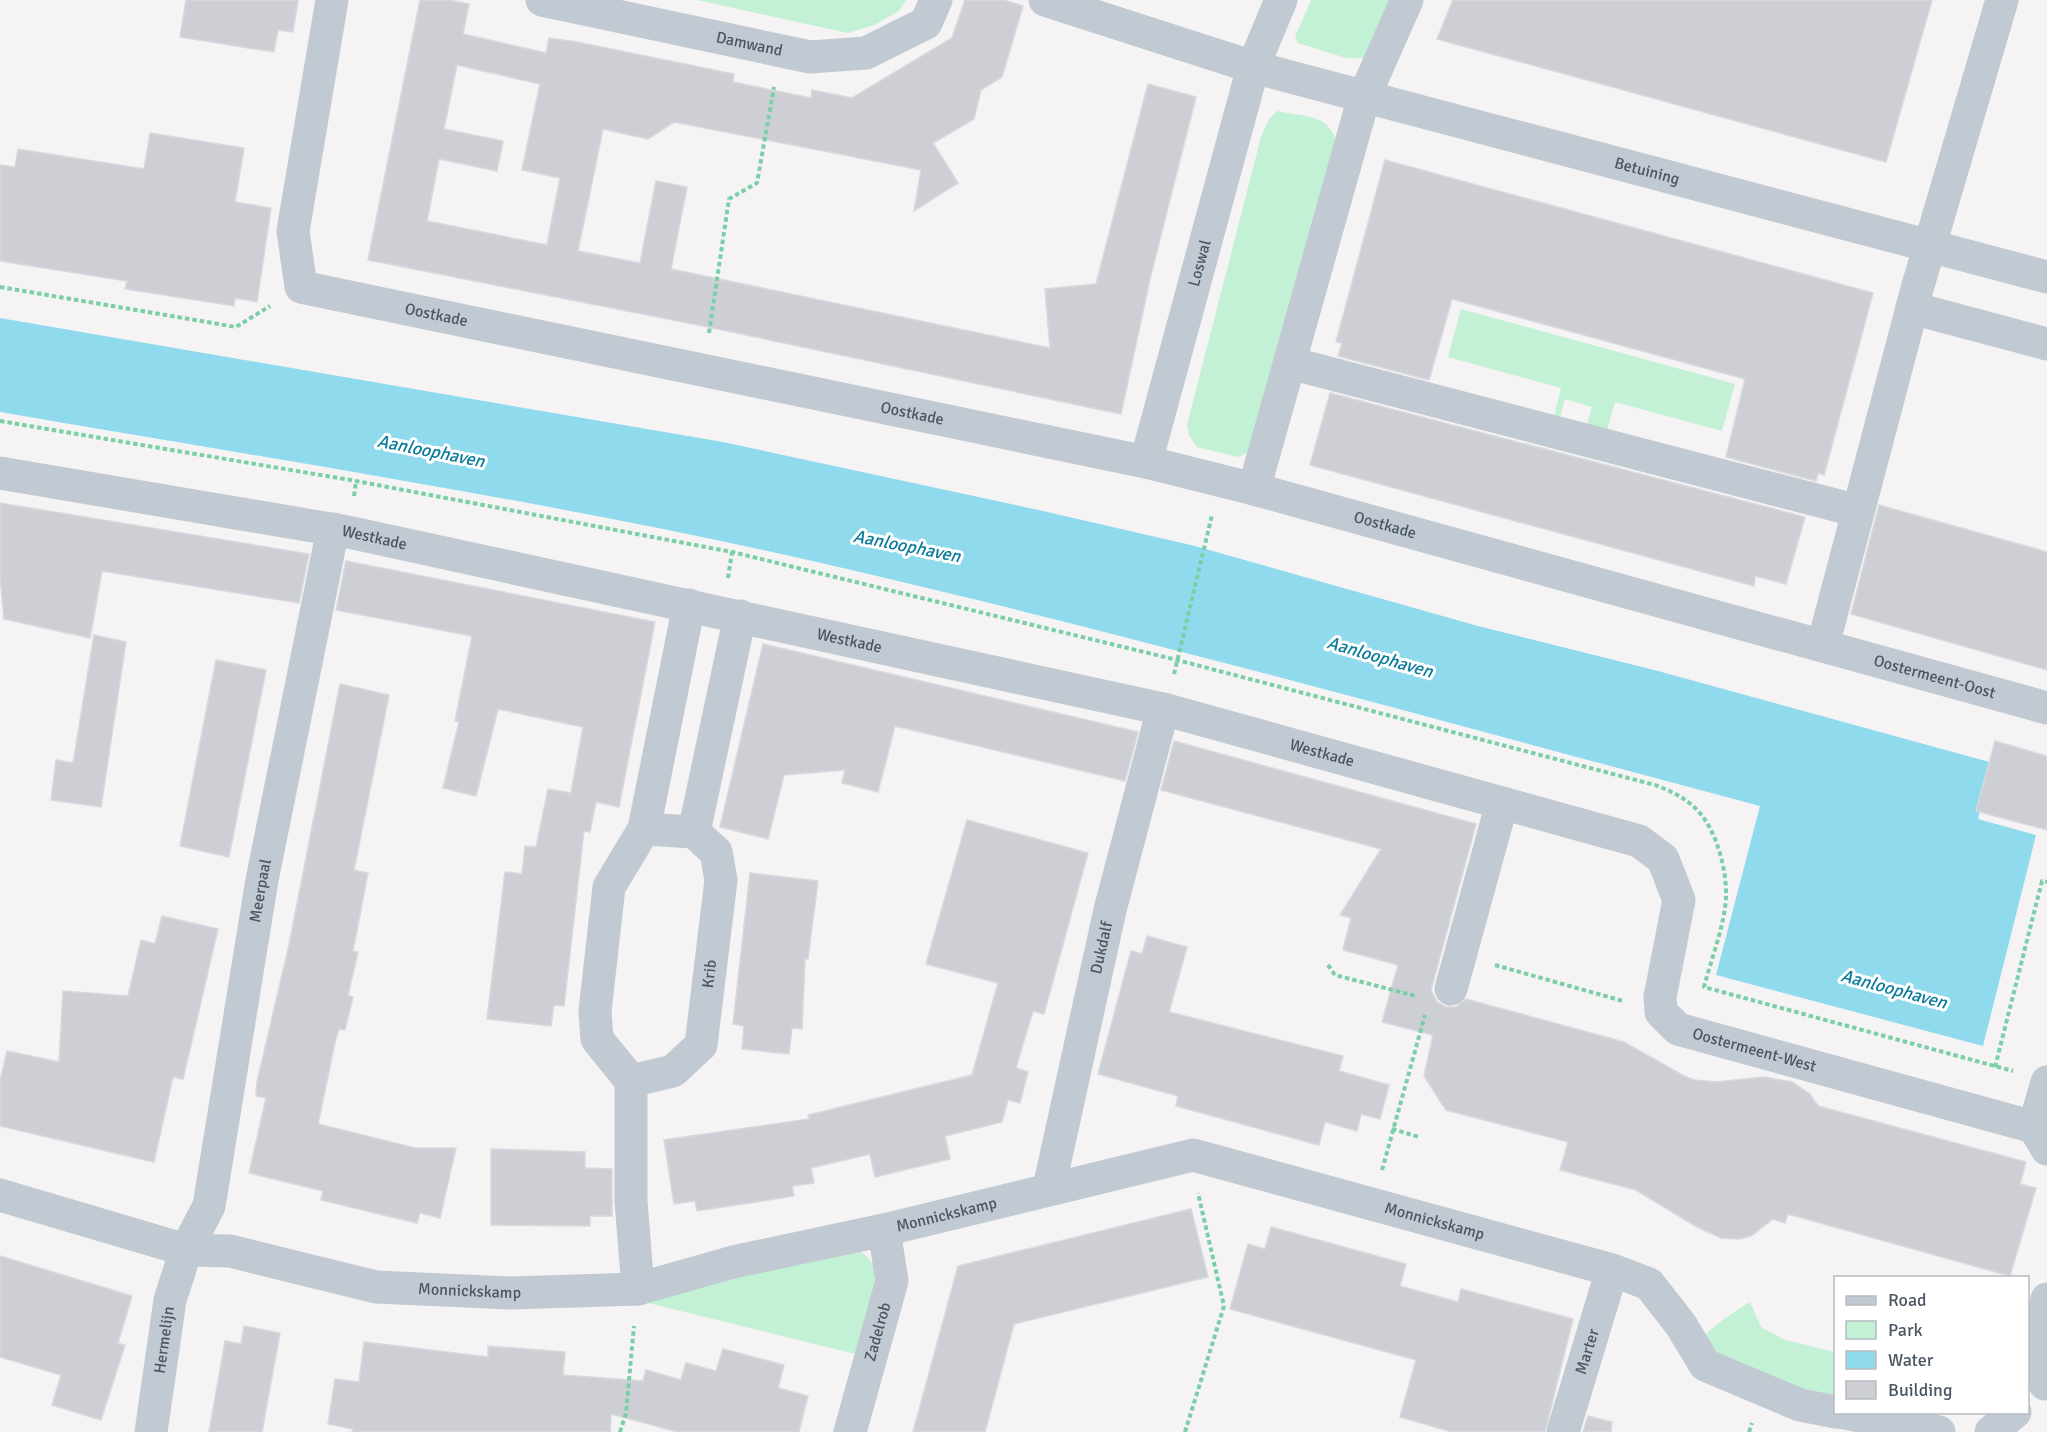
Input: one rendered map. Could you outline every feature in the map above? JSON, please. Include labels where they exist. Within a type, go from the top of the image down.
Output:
[{"type":"street","points":[[302,286],[293,231],[332,0]]},
{"type":"street","name":"Damwand","points":[[542,0],[810,57],[866,52],[926,23],[936,0]]},
{"type":"street","points":[[1045,0],[1253,67],[1364,97]]},
{"type":"street","name":"Loswal","points":[[1146,462],[1253,67],[1281,0]]},
{"type":"street","points":[[1254,489],[1364,97],[1407,0]]},
{"type":"street","points":[[1823,645],[1929,246],[2002,0]]},
{"type":"street","name":"Betuining","points":[[1364,97],[2047,277]]},
{"type":"street","name":"Oostkade","points":[[302,286],[1146,462],[1254,489],[1823,645]]},
{"type":"street","points":[[1912,308],[2047,344]]},
{"type":"street","points":[[1290,363],[1858,511]]},
{"type":"street","name":"Westkade","points":[[0,472],[333,529],[689,604],[1163,709],[1502,803]]},
{"type":"street","name":"Meerpaal","points":[[186,1250],[209,1206],[262,880],[333,529]]},
{"type":"street","points":[[638,1289],[631,1201],[631,1081],[597,1039],[595,1011],[609,886],[644,829],[689,604]]},
{"type":"street","points":[[644,829],[694,832],[740,616]]},
{"type":"street","name":"Oostermeent-Oost","points":[[1823,645],[2047,708]]},
{"type":"street","name":"Dukdalf","points":[[1048,1188],[1110,910],[1163,709]]},
{"type":"street","points":[[1440,994],[1460,955],[1502,803],[1639,841],[1664,859],[1679,900],[1660,997],[1661,1012]]},
{"type":"street","name":"Krib","points":[[631,1081],[673,1071],[701,1045],[722,880],[716,852],[694,832]]},
{"type":"street","name":"Oostermeent-West","points":[[1661,1012],[1678,1029],[2041,1138]]},
{"type":"street","points":[[2041,1138],[2047,1082]]},
{"type":"street","name":"Monnickskamp","points":[[0,1195],[186,1250],[230,1251],[376,1287],[511,1293],[638,1289],[733,1262],[884,1230],[1048,1188],[1193,1155],[1612,1270],[1649,1284],[1681,1325],[1705,1365],[1800,1405],[1834,1411]]},
{"type":"street","name":"Zadelrob","points":[[850,1432],[892,1281],[884,1230]]},
{"type":"street","name":"Hermelijn","points":[[151,1432],[171,1300],[186,1250]]},
{"type":"street","name":"Marter","points":[[1563,1432],[1612,1270]]},
{"type":"street","points":[[2040,1389],[2031,1354],[2047,1299]]},
{"type":"street","name":"Monnickskamp","points":[[1848,1414],[1939,1432]]},
{"type":"street","points":[[1991,1432],[2014,1414]]},
{"type":"path","points":[[703,370],[729,199],[757,183],[781,51]]},
{"type":"path","points":[[0,287],[236,327],[302,286]]},
{"type":"path","points":[[355,490],[356,481]]},
{"type":"path","points":[[1174,674],[1215,504]]},
{"type":"path","points":[[728,585],[732,552]]},
{"type":"path","points":[[1995,1067],[2042,881],[2047,882]]},
{"type":"path","points":[[1460,955],[1661,1012]]},
{"type":"path","points":[[1328,965],[1335,975],[1440,994],[1392,1130],[1374,1205]]},
{"type":"path","points":[[1392,1130],[1419,1137]]},
{"type":"path","points":[[1185,1432],[1224,1305],[1199,1202],[1193,1155]]},
{"type":"path","points":[[620,1432],[626,1413],[638,1289]]},
{"type":"green space","points":[[697,0],[906,0],[899,11],[874,25],[848,33]]},
{"type":"green space","points":[[1311,0],[1393,0],[1365,58],[1346,58],[1298,43],[1295,37]]},
{"type":"green space","points":[[1277,111],[1316,118],[1323,122],[1334,136],[1337,147],[1253,450],[1238,457],[1197,447],[1189,435],[1187,425],[1261,137],[1269,119]]},
{"type":"green space","points":[[1461,309],[1735,384],[1722,431],[1615,402],[1606,434],[1586,428],[1592,407],[1565,399],[1559,421],[1553,420],[1561,388],[1448,357]]},
{"type":"green space","points":[[859,1249],[881,1272],[859,1355],[632,1299]]},
{"type":"green space","points":[[1750,1302],[1761,1327],[1785,1340],[1834,1352],[1834,1402],[1689,1348],[1725,1318]]},
{"type":"water","name":"Aanloophaven","points":[[0,318],[723,442],[1043,511],[1195,546],[1478,626],[1658,671],[1993,763],[1978,819],[2036,835],[1983,1046],[1716,975],[1760,806],[1180,651],[830,565],[624,521],[0,412]]},
{"type":"building","points":[[186,0],[298,0],[293,32],[278,30],[274,52],[180,37]]},
{"type":"building","points":[[420,0],[449,0],[469,4],[463,34],[546,53],[549,38],[577,42],[734,74],[733,82],[811,98],[812,90],[852,98],[952,38],[965,0],[1004,0],[1023,6],[1002,77],[981,90],[974,119],[933,143],[958,183],[914,211],[921,170],[674,122],[648,139],[603,129],[578,251],[640,263],[656,181],[687,187],[671,269],[1050,348],[1045,289],[1096,284],[1148,84],[1196,97],[1150,279],[1121,414],[703,326],[368,260]],"holes":[[[457,65],[540,84],[522,170],[560,178],[547,245],[427,221],[439,159],[497,171],[503,141],[444,129]]]},
{"type":"building","points":[[1453,0],[1932,0],[1886,162],[1437,39]]},
{"type":"building","points":[[150,133],[244,148],[235,202],[271,208],[257,302],[235,298],[234,306],[125,289],[127,281],[0,261],[0,165],[15,167],[18,149],[144,169]]},
{"type":"building","points":[[1385,160],[1873,293],[1824,475],[1818,473],[1816,481],[1726,457],[1745,379],[1452,299],[1429,380],[1338,356],[1342,343],[1336,342]]},
{"type":"building","points":[[1330,393],[1805,517],[1786,584],[1755,576],[1754,586],[1310,465]]},
{"type":"building","points":[[0,503],[309,554],[299,603],[102,571],[90,638],[4,619],[0,575]]},
{"type":"building","points":[[1879,505],[2047,552],[2047,670],[1851,614]]},
{"type":"building","points":[[346,561],[655,622],[619,807],[596,802],[590,832],[584,831],[564,1006],[554,1005],[551,1026],[487,1019],[505,872],[522,874],[525,846],[536,847],[548,789],[571,793],[583,727],[498,709],[476,796],[443,788],[459,722],[455,721],[472,636],[336,610]]},
{"type":"building","points":[[94,635],[126,642],[101,807],[51,800],[56,760],[73,763]]},
{"type":"building","points":[[763,644],[1138,732],[1125,781],[895,726],[878,792],[842,783],[845,770],[784,775],[768,839],[720,827]]},
{"type":"building","points":[[216,660],[266,670],[229,857],[180,846]]},
{"type":"building","points":[[340,684],[389,695],[354,870],[368,873],[353,951],[358,952],[348,995],[353,997],[345,1030],[339,1029],[336,1038],[318,1124],[415,1148],[456,1148],[440,1218],[420,1213],[417,1223],[321,1200],[323,1191],[249,1173],[266,1098],[256,1096],[257,1082],[289,945]]},
{"type":"building","points":[[1174,741],[1476,824],[1431,990],[1437,1002],[1446,1007],[1456,1007],[1466,999],[1624,1042],[1694,1080],[1716,1082],[1764,1077],[1792,1082],[1810,1094],[1818,1106],[2026,1162],[2020,1184],[2036,1188],[2010,1276],[1788,1214],[1785,1223],[1773,1219],[1751,1236],[1739,1239],[1721,1238],[1697,1227],[1636,1190],[1560,1170],[1568,1142],[1446,1110],[1424,1076],[1433,1035],[1382,1022],[1398,965],[1343,950],[1351,918],[1340,915],[1381,849],[1161,790]]},
{"type":"building","points":[[1995,741],[2047,756],[2047,830],[1976,811]]},
{"type":"building","points":[[967,820],[1088,853],[1044,1014],[1033,1011],[1017,1064],[1016,1068],[1028,1072],[1020,1103],[1008,1100],[1002,1122],[945,1136],[950,1159],[875,1177],[870,1154],[811,1168],[814,1183],[792,1186],[794,1196],[697,1211],[695,1201],[674,1204],[664,1140],[809,1119],[808,1115],[972,1075],[998,983],[926,964]]},
{"type":"building","points":[[750,873],[818,881],[808,959],[805,959],[802,1029],[792,1028],[789,1054],[742,1049],[744,1026],[733,1024]]},
{"type":"building","points":[[162,916],[218,929],[183,1079],[173,1077],[154,1162],[0,1126],[0,1081],[7,1051],[59,1062],[63,991],[128,996],[141,940],[155,944]]},
{"type":"building","points":[[1147,936],[1187,947],[1169,1012],[1343,1056],[1339,1071],[1389,1085],[1380,1119],[1361,1114],[1357,1131],[1325,1122],[1319,1145],[1176,1106],[1178,1096],[1098,1074],[1131,951],[1142,954]]},
{"type":"building","points":[[491,1149],[585,1152],[585,1168],[612,1169],[612,1216],[590,1216],[590,1226],[491,1225]]},
{"type":"building","points":[[1191,1209],[1208,1277],[1014,1324],[985,1432],[913,1432],[958,1266]]},
{"type":"building","points":[[1271,1227],[1406,1264],[1400,1286],[1458,1302],[1461,1289],[1573,1319],[1545,1432],[1452,1432],[1400,1417],[1416,1360],[1230,1309],[1248,1244],[1265,1249]]},
{"type":"building","points":[[0,1256],[132,1296],[118,1343],[125,1345],[101,1420],[52,1405],[61,1375],[0,1357]]},
{"type":"building","points":[[244,1326],[280,1333],[262,1432],[209,1432],[225,1341],[241,1344]]},
{"type":"building","points":[[364,1342],[488,1357],[488,1346],[565,1352],[563,1375],[643,1381],[646,1370],[681,1380],[686,1363],[716,1371],[723,1349],[784,1365],[778,1388],[808,1396],[799,1432],[678,1432],[611,1414],[610,1432],[352,1432],[353,1429],[328,1424],[335,1379],[359,1382]]},
{"type":"building","points":[[1588,1416],[1612,1422],[1611,1432],[1583,1432]]}]
